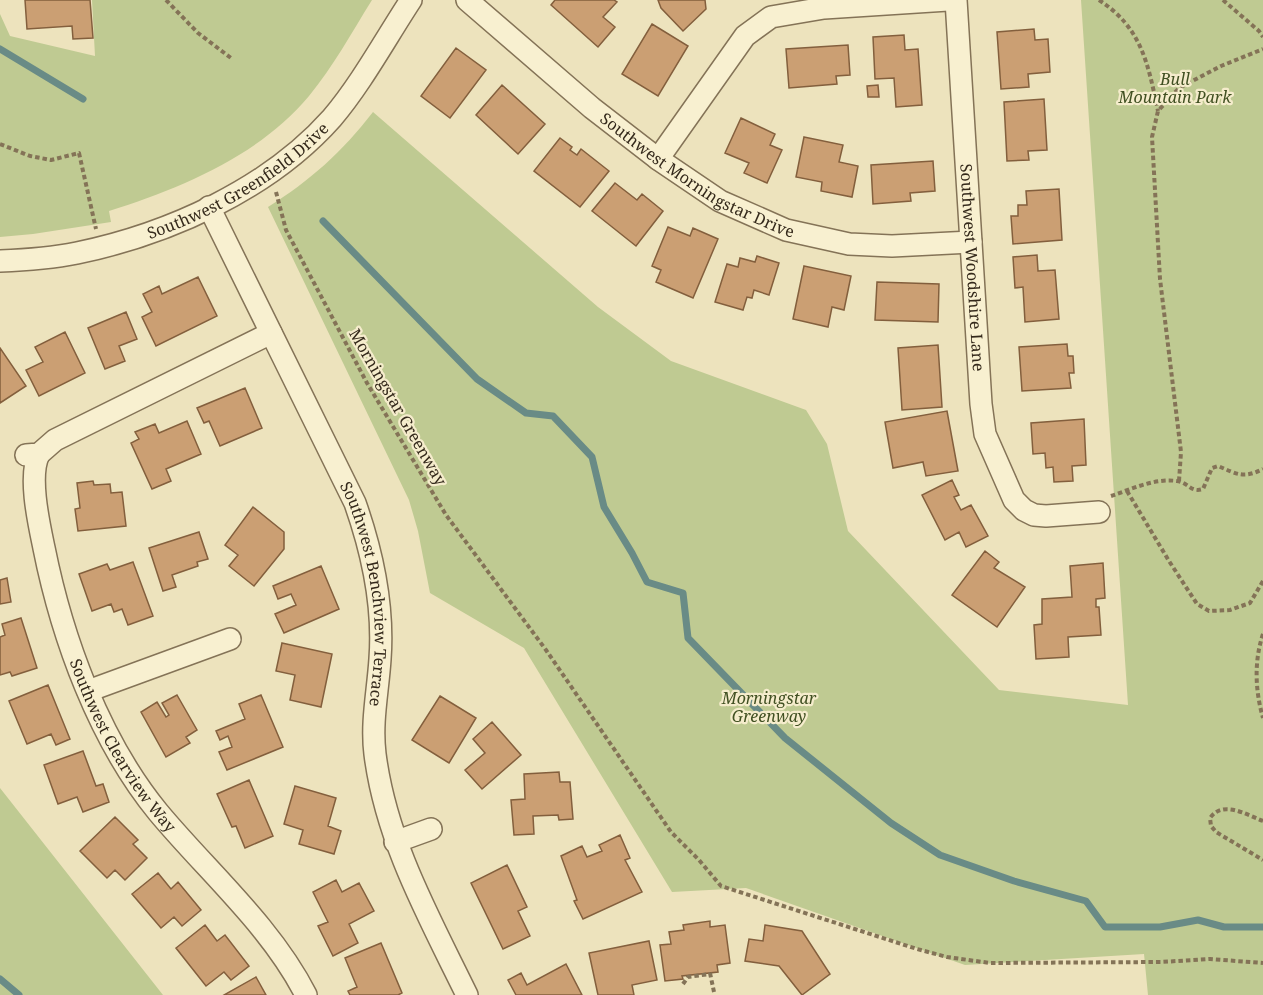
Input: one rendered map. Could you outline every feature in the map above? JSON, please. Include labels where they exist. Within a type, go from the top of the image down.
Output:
[{"type":"street","name":"Southwest Greenfield Drive","points":[[0,261],[51,257],[100,247],[164,227],[240,191],[289,160],[333,116],[411,0]]},
{"type":"street","name":"Southwest Morningstar Drive","points":[[467,0],[592,108],[658,159],[720,201],[786,230],[849,244],[892,246],[971,242]]},
{"type":"street","points":[[658,159],[745,36],[771,17],[824,8],[948,0]]},
{"type":"street","name":"Southwest Woodshire Lane","points":[[956,0],[981,404],[985,434],[1014,500],[1024,510],[1040,519],[1099,512]]},
{"type":"street","name":"Southwest Benchview Terrace","points":[[209,207],[355,503],[369,545],[378,590],[380,622],[380,658],[374,712],[375,752],[381,793],[395,842],[416,891],[467,995]]},
{"type":"street","name":"Southwest Clearview Way","points":[[271,333],[54,440],[32,454],[42,537],[52,589],[68,643],[107,731],[156,809],[221,881],[275,947],[306,995]]},
{"type":"street","points":[[88,691],[230,639]]},
{"type":"street","points":[[395,842],[430,829]]},
{"type":"path","points":[[166,0],[198,33],[231,58]]},
{"type":"path","points":[[1099,0],[1115,10],[1125,20],[1137,42],[1148,65],[1158,111],[1152,137],[1154,184],[1160,279],[1181,452],[1179,481]]},
{"type":"path","points":[[1223,0],[1263,37]]},
{"type":"path","points":[[1158,111],[1179,88],[1221,66],[1263,49]]},
{"type":"path","points":[[0,144],[30,156],[51,160],[79,153],[95,224]]},
{"type":"path","name":"Morningstar Greenway","points":[[270,172],[286,230],[368,383],[446,515],[546,650],[671,832],[722,886],[947,957],[990,963],[1161,962],[1210,959],[1263,963]]},
{"type":"path","points":[[1099,512],[1105,499],[1154,482],[1179,481],[1191,490],[1198,491],[1203,489],[1212,468],[1218,466],[1239,475],[1263,469]]},
{"type":"path","points":[[1127,490],[1197,604],[1209,611],[1230,610],[1250,603],[1263,581]]},
{"type":"path","points":[[1263,634],[1257,650],[1256,678],[1263,718]]},
{"type":"path","points":[[1263,820],[1225,808],[1216,810],[1210,818],[1211,826],[1216,832],[1263,860]]},
{"type":"path","points":[[683,984],[688,978],[710,974],[714,992]]},
{"type":"green space","points":[[92,0],[372,0],[309,96],[267,136],[243,153],[164,192],[109,211],[111,222],[0,237],[0,14],[10,36],[95,56]]},
{"type":"green space","name":"Morningstar Greenway","points":[[1081,0],[1263,0],[1263,995],[1148,995],[1144,954],[965,965],[746,888],[672,892],[524,648],[430,593],[418,531],[409,500],[268,207],[325,164],[350,140],[373,112],[598,307],[671,361],[806,410],[827,444],[848,531],[999,690],[1128,705]]},
{"type":"green space","points":[[0,788],[163,995],[0,995]]},
{"type":"building","points":[[25,0],[90,0],[93,38],[73,39],[72,26],[27,29]]},
{"type":"building","points":[[555,0],[614,0],[617,2],[603,17],[615,27],[598,47],[551,5]]},
{"type":"building","points":[[658,0],[705,0],[706,9],[683,31],[661,8]]},
{"type":"building","points":[[652,24],[688,46],[658,96],[622,74]]},
{"type":"building","points":[[1034,29],[1035,40],[1048,39],[1050,72],[1028,74],[1029,87],[1001,89],[997,32]]},
{"type":"building","points":[[904,35],[905,50],[918,49],[922,105],[896,107],[894,78],[875,79],[873,37]]},
{"type":"building","points":[[848,45],[850,75],[836,76],[837,84],[789,88],[786,49]]},
{"type":"building","points":[[456,48],[486,70],[450,118],[421,96]]},
{"type":"building","points":[[502,85],[545,124],[518,154],[476,115]]},
{"type":"building","points":[[878,85],[879,97],[868,97],[867,86]]},
{"type":"building","points":[[1044,99],[1047,150],[1028,151],[1029,160],[1007,161],[1004,102]]},
{"type":"building","points":[[741,118],[775,134],[770,145],[782,150],[767,183],[744,173],[749,163],[725,153]]},
{"type":"building","points":[[804,137],[843,145],[839,162],[858,166],[852,197],[821,191],[822,182],[796,177]]},
{"type":"building","points":[[560,138],[572,147],[570,150],[577,155],[581,149],[609,171],[580,207],[534,171]]},
{"type":"building","points":[[933,161],[935,191],[910,193],[911,201],[873,204],[871,165]]},
{"type":"building","points":[[615,183],[637,200],[642,194],[663,211],[636,246],[592,211]]},
{"type":"building","points":[[1059,189],[1062,240],[1013,244],[1011,216],[1018,216],[1018,205],[1027,205],[1026,191]]},
{"type":"building","points":[[668,227],[690,236],[693,228],[718,239],[693,298],[656,282],[661,270],[652,266]]},
{"type":"building","points":[[1037,255],[1038,271],[1055,270],[1059,319],[1025,322],[1023,287],[1015,288],[1013,257]]},
{"type":"building","points":[[757,256],[779,263],[769,295],[754,290],[752,298],[747,297],[743,310],[715,302],[727,264],[738,267],[740,258],[755,262]]},
{"type":"building","points":[[804,266],[851,276],[844,310],[832,307],[828,327],[793,319]]},
{"type":"building","points":[[198,277],[217,316],[156,346],[142,317],[152,312],[143,294],[159,286],[162,294]]},
{"type":"building","points":[[877,282],[939,284],[938,322],[875,320]]},
{"type":"building","points":[[126,312],[137,339],[119,346],[125,361],[105,369],[88,328]]},
{"type":"building","points":[[65,332],[85,373],[39,396],[26,370],[43,362],[35,347]]},
{"type":"building","points":[[1067,344],[1068,356],[1073,356],[1074,373],[1069,373],[1071,388],[1022,391],[1019,347]]},
{"type":"building","points":[[938,345],[942,407],[902,410],[898,348]]},
{"type":"building","points":[[0,348],[26,386],[0,403]]},
{"type":"building","points":[[245,388],[262,428],[220,446],[209,421],[204,423],[197,408]]},
{"type":"building","points":[[947,411],[958,471],[926,476],[923,462],[893,468],[885,422]]},
{"type":"building","points":[[1084,419],[1086,465],[1072,466],[1073,481],[1054,482],[1053,467],[1046,468],[1045,453],[1033,454],[1031,423]]},
{"type":"building","points":[[187,421],[201,454],[166,469],[171,481],[152,489],[131,443],[139,439],[135,432],[155,424],[159,433]]},
{"type":"building","points":[[952,480],[959,495],[954,497],[961,510],[971,505],[988,536],[966,547],[959,532],[945,540],[922,495]]},
{"type":"building","points":[[93,481],[94,485],[110,484],[111,493],[122,492],[126,526],[78,531],[75,509],[80,508],[77,483]]},
{"type":"building","points":[[253,507],[284,532],[284,549],[254,586],[229,566],[238,555],[225,545]]},
{"type":"building","points":[[199,532],[208,559],[197,562],[198,566],[172,575],[176,587],[163,591],[149,548]]},
{"type":"building","points":[[985,551],[999,562],[994,568],[1025,587],[997,627],[952,595]]},
{"type":"building","points":[[133,562],[153,616],[128,625],[122,609],[114,612],[111,604],[92,611],[79,574],[107,564],[110,570]]},
{"type":"building","points":[[1103,563],[1105,598],[1096,599],[1096,607],[1099,607],[1101,635],[1068,637],[1069,657],[1036,659],[1034,625],[1042,624],[1042,599],[1072,597],[1070,566]]},
{"type":"building","points":[[321,566],[339,609],[284,633],[275,614],[296,605],[291,594],[278,599],[273,586]]},
{"type":"building","points":[[7,578],[11,602],[0,604],[0,580]]},
{"type":"building","points":[[21,618],[37,668],[12,676],[10,672],[0,675],[0,637],[5,635],[2,624]]},
{"type":"building","points":[[282,643],[332,654],[321,707],[290,700],[295,675],[276,671]]},
{"type":"building","points":[[48,685],[70,739],[56,745],[51,734],[27,744],[9,701]]},
{"type":"building","points":[[177,695],[197,730],[186,737],[190,743],[166,757],[141,712],[157,702],[166,717],[169,715],[162,703]]},
{"type":"building","points":[[261,695],[283,747],[227,770],[219,752],[232,747],[228,736],[220,740],[216,731],[245,719],[239,704]]},
{"type":"building","points":[[440,696],[476,718],[449,763],[412,740]]},
{"type":"building","points":[[492,722],[521,755],[482,789],[465,770],[485,753],[473,739]]},
{"type":"building","points":[[83,751],[96,786],[103,784],[109,802],[83,812],[77,797],[58,804],[44,765]]},
{"type":"building","points":[[559,772],[560,782],[570,782],[573,819],[559,820],[558,815],[533,816],[534,834],[514,835],[511,800],[525,799],[524,774]]},
{"type":"building","points":[[249,780],[273,836],[245,848],[236,826],[232,827],[217,794]]},
{"type":"building","points":[[295,786],[336,798],[328,826],[341,831],[334,854],[299,844],[303,830],[284,824]]},
{"type":"building","points":[[115,817],[138,840],[133,844],[147,858],[125,880],[115,870],[107,878],[80,851]]},
{"type":"building","points":[[620,835],[630,858],[625,860],[642,892],[583,919],[574,901],[577,900],[561,856],[582,846],[587,857],[602,851],[599,845]]},
{"type":"building","points":[[507,865],[527,907],[518,911],[530,936],[503,949],[471,883]]},
{"type":"building","points":[[158,873],[171,889],[178,882],[201,910],[182,926],[174,917],[161,928],[132,894]]},
{"type":"building","points":[[336,880],[342,892],[359,883],[374,911],[349,924],[358,943],[333,956],[318,926],[328,922],[313,892]]},
{"type":"building","points":[[710,921],[710,927],[725,925],[730,963],[717,965],[718,972],[682,976],[683,979],[665,981],[660,945],[671,944],[669,932],[684,930],[683,925]]},
{"type":"building","points":[[205,925],[217,941],[225,935],[249,966],[231,980],[224,972],[206,986],[176,948]]},
{"type":"building","points":[[765,925],[802,931],[830,974],[802,995],[779,966],[745,961],[749,939],[763,941]]},
{"type":"building","points":[[649,941],[657,980],[632,985],[634,995],[598,995],[589,953]]},
{"type":"building","points":[[381,943],[402,993],[398,995],[350,995],[348,991],[357,987],[345,958]]},
{"type":"building","points":[[566,964],[582,995],[516,995],[508,980],[521,973],[527,985]]},
{"type":"building","points":[[256,977],[266,995],[224,995]]},
{"type":"waterway","points":[[0,49],[83,99]]},
{"type":"waterway","points":[[323,221],[477,379],[526,413],[553,416],[592,457],[604,507],[647,582],[683,593],[688,638],[785,738],[891,823],[940,855],[1014,881],[1086,901],[1105,927],[1160,927],[1198,920],[1224,927],[1263,927]]},
{"type":"waterway","points":[[0,979],[19,995]]},
{"type":"park label","name":"Bull Mountain Park","points":[[1175,88]]}]
